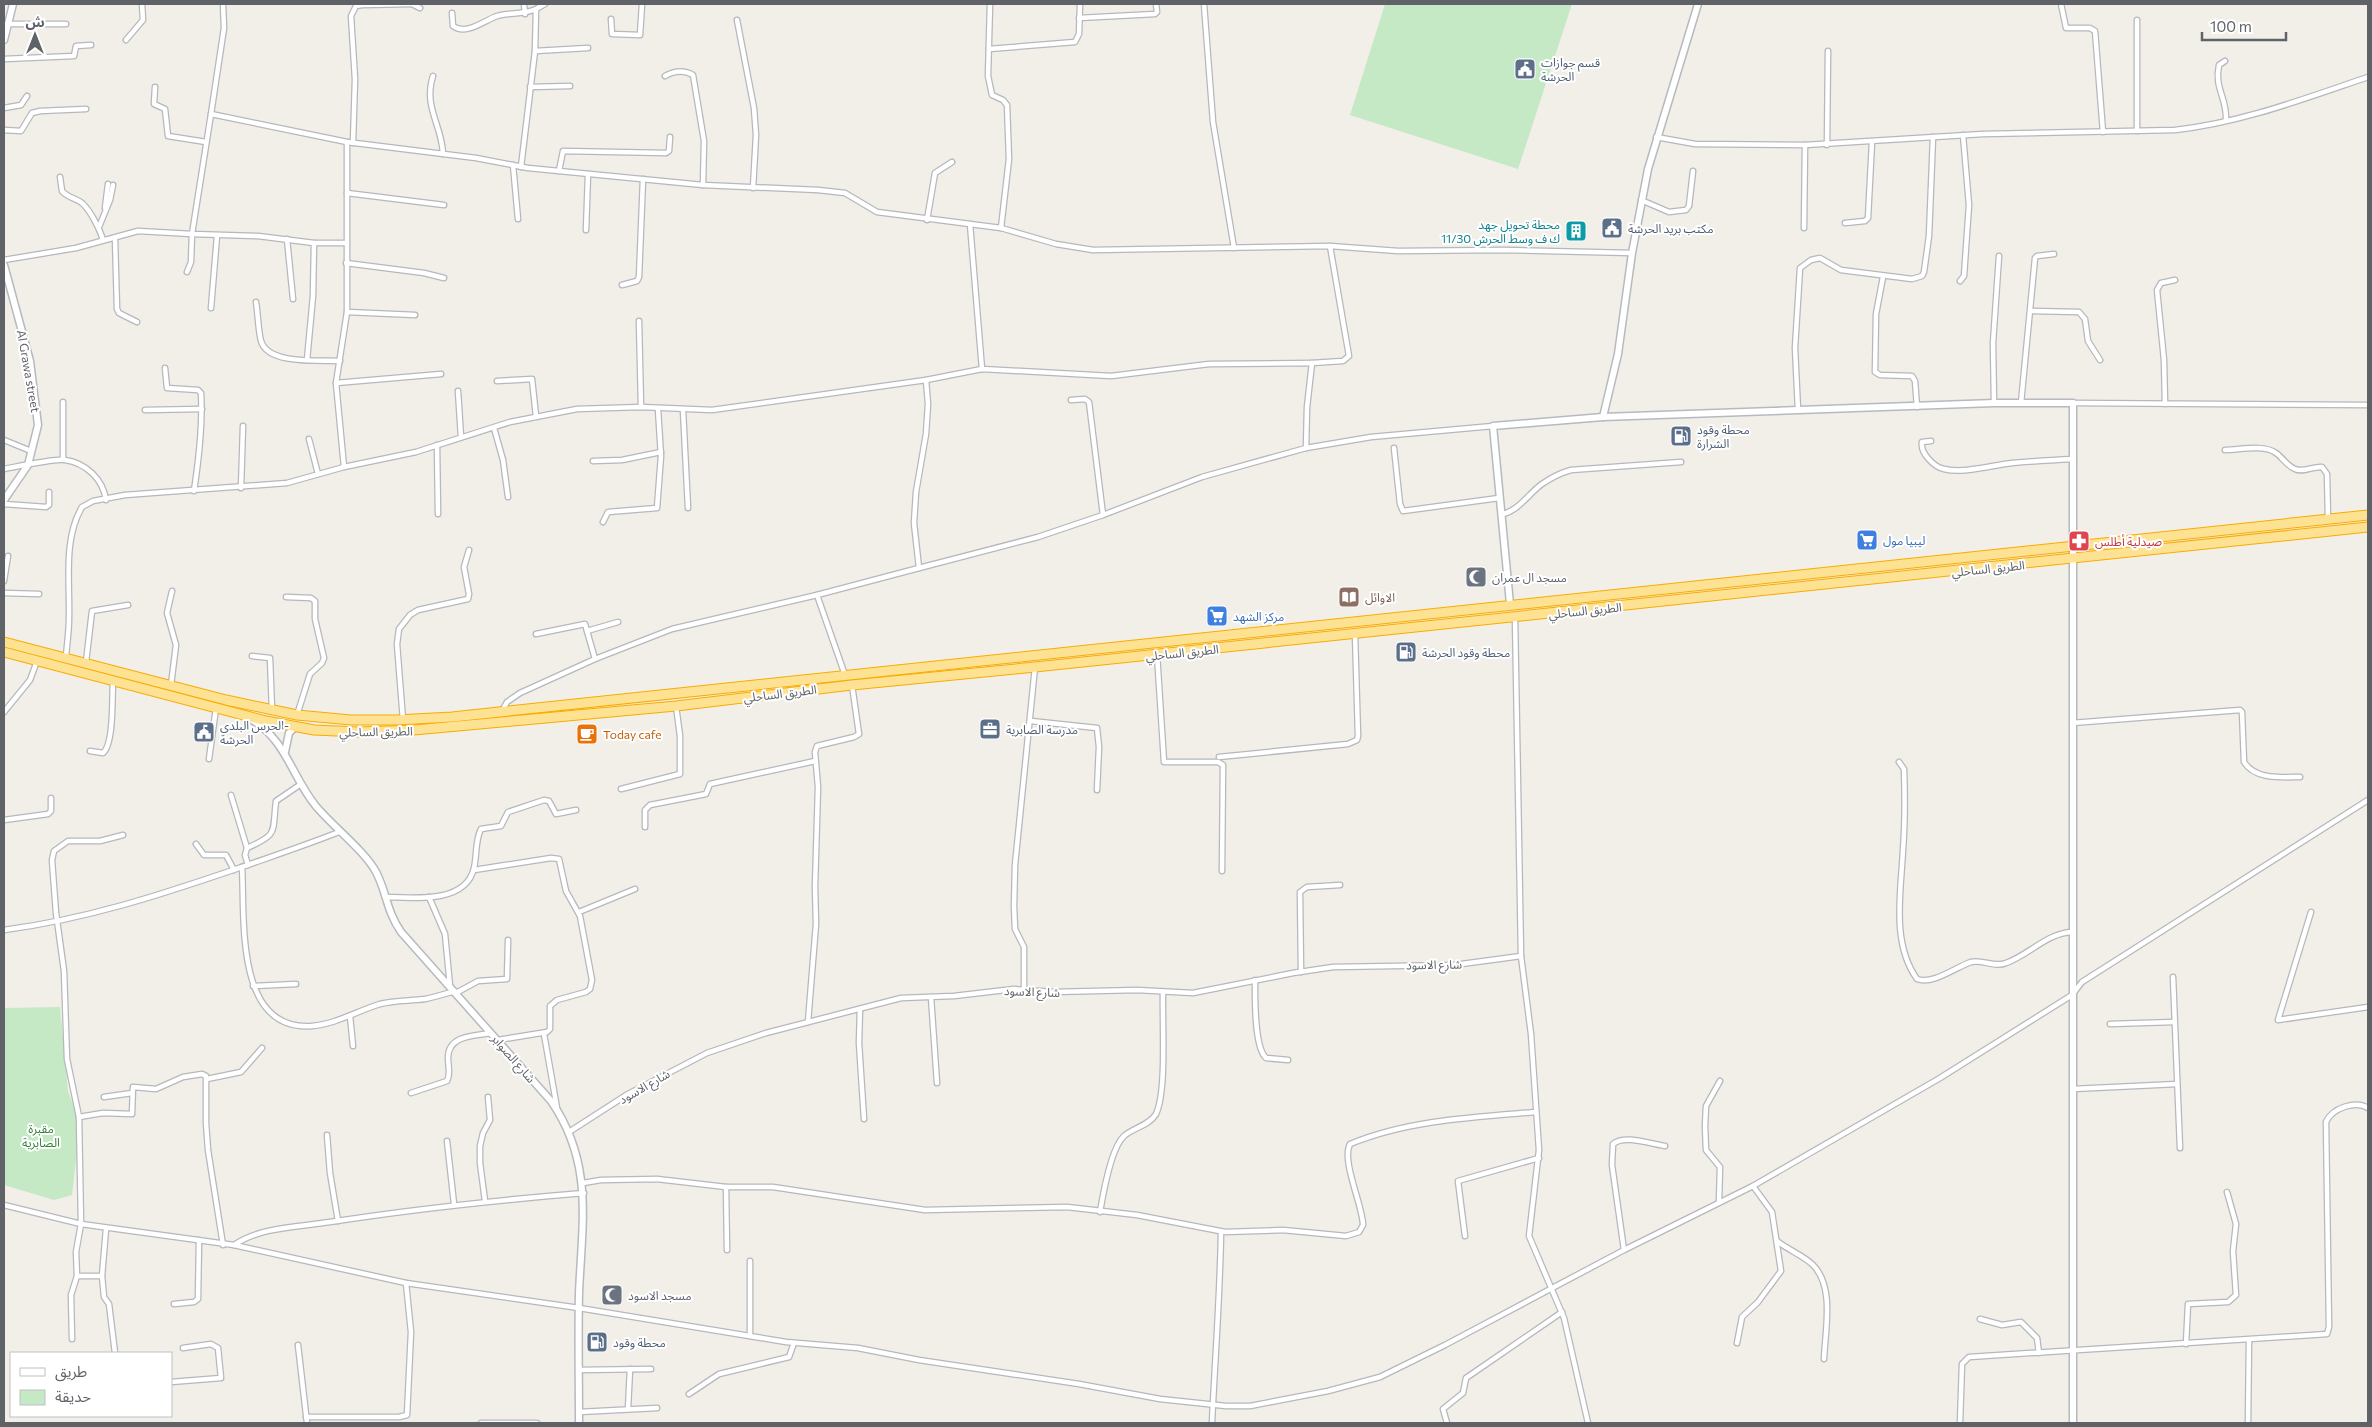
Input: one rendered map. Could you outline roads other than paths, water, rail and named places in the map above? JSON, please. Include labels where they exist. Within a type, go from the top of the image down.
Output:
[{"type":"highway","name":"الطريق الساحلي","points":[[4,642],[297,715],[351,720],[403,720],[2368,515]]},
{"type":"highway","name":"الطريق الساحلي","points":[[4,652],[243,715],[296,726],[334,732],[414,730],[676,706],[852,685],[2368,527]]},
{"type":"highway","points":[[4,636],[42,651]]},
{"type":"highway","points":[[1192,639],[1193,650]]},
{"type":"highway","points":[[586,702],[587,713]]},
{"type":"street","points":[[4,40],[13,4]]},
{"type":"street","points":[[126,40],[143,20],[142,4]]},
{"type":"street","points":[[187,272],[191,262],[192,234],[224,28],[223,4]]},
{"type":"street","points":[[354,143],[355,78],[351,16],[353,10],[356,6],[362,5],[412,4],[420,8]]},
{"type":"street","points":[[524,4],[525,14]]},
{"type":"street","points":[[452,13],[452,25],[459,29],[471,28],[499,15],[525,14],[545,4]]},
{"type":"street","points":[[611,19],[612,34],[640,35],[642,4]]},
{"type":"street","points":[[990,4],[988,76],[992,96],[1003,100],[1007,105],[1010,159],[1001,228]]},
{"type":"street","points":[[989,48],[1074,43],[1079,34],[1080,4]]},
{"type":"street","points":[[1079,18],[1155,14],[1157,12],[1156,4]]},
{"type":"street","points":[[1204,4],[1213,122],[1234,248]]},
{"type":"street","points":[[1603,417],[1618,354],[1641,200],[1656,137],[1682,60],[1698,4]]},
{"type":"street","points":[[2061,4],[2063,22],[2066,28],[2090,28],[2095,31],[2103,132]]},
{"type":"street","points":[[522,167],[535,51],[536,9]]},
{"type":"street","points":[[737,20],[754,108],[756,135],[753,188]]},
{"type":"street","points":[[2137,20],[2137,131]]},
{"type":"street","points":[[7,24],[66,24]]},
{"type":"street","points":[[4,59],[74,56],[76,46],[91,45]]},
{"type":"street","points":[[535,51],[588,48]]},
{"type":"street","points":[[1827,145],[1828,51]]},
{"type":"street","points":[[2225,61],[2219,65],[2217,82],[2218,89],[2224,100],[2226,120]]},
{"type":"street","points":[[665,76],[684,71],[693,75],[704,141],[703,185]]},
{"type":"street","points":[[434,76],[430,101],[443,154]]},
{"type":"street","points":[[1656,137],[1695,144],[1827,145],[1963,135],[2184,129],[2271,108],[2368,77]]},
{"type":"street","points":[[530,87],[570,86]]},
{"type":"street","points":[[154,87],[154,104],[165,109],[168,136],[206,142]]},
{"type":"street","points":[[4,108],[21,105],[27,96]]},
{"type":"street","points":[[4,130],[21,130],[32,113],[40,110],[86,109]]},
{"type":"street","points":[[211,114],[347,142],[443,154],[522,167],[703,185],[845,193],[877,212],[927,220],[1001,228],[1056,244],[1092,250],[1330,246],[1398,251],[1503,250],[1632,253]]},
{"type":"street","points":[[1960,281],[1964,276],[1968,215],[1963,135]]},
{"type":"street","points":[[559,171],[563,151],[666,153],[669,151],[670,137]]},
{"type":"street","points":[[1798,410],[1795,348],[1800,268],[1811,260],[1820,258],[1839,270],[1883,277],[1917,278],[1924,272],[1929,236],[1933,137]]},
{"type":"street","points":[[344,467],[336,383],[347,312],[347,142]]},
{"type":"street","points":[[1845,223],[1868,218],[1872,142]]},
{"type":"street","points":[[1804,228],[1805,145]]},
{"type":"street","points":[[927,220],[935,173],[952,162]]},
{"type":"street","points":[[513,165],[518,219]]},
{"type":"street","points":[[1641,200],[1669,212],[1686,210],[1689,206],[1693,171]]},
{"type":"street","points":[[586,230],[588,174]]},
{"type":"street","points":[[60,177],[62,191],[82,203],[99,226],[103,240]]},
{"type":"street","points":[[622,285],[637,281],[639,277],[642,179]]},
{"type":"street","points":[[99,226],[110,200],[110,184]]},
{"type":"street","points":[[347,193],[444,205]]},
{"type":"street","points":[[970,224],[982,369]]},
{"type":"street","points":[[4,260],[76,248],[138,231],[217,236],[258,236],[314,243],[346,243]]},
{"type":"street","points":[[211,308],[217,236]]},
{"type":"street","points":[[115,238],[117,308],[119,313],[137,322]]},
{"type":"street","points":[[287,239],[293,298]]},
{"type":"street","points":[[307,360],[313,296],[314,243]]},
{"type":"street","points":[[66,657],[72,536],[82,507],[93,501],[125,495],[241,488],[287,483],[344,467],[416,452],[536,416],[590,407],[641,407],[683,410],[736,408],[926,380],[982,369],[1046,374],[1111,376],[1209,364],[1343,361],[1349,356],[1330,246]]},
{"type":"street","points":[[2022,402],[2035,258],[2037,256],[2054,254]]},
{"type":"street","points":[[1994,403],[1993,343],[1999,256]]},
{"type":"street","points":[[346,264],[424,273],[444,278]]},
{"type":"street","name":"Al Grawa street","points":[[4,265],[24,337],[36,401],[38,425],[28,465],[4,499]]},
{"type":"street","points":[[1883,277],[1876,314],[1875,372],[1880,375],[1912,376],[1915,381],[1917,406]]},
{"type":"street","points":[[2165,404],[2164,360],[2157,290],[2161,283],[2175,280]]},
{"type":"street","points":[[256,302],[261,342],[266,350],[274,355],[307,360],[340,361]]},
{"type":"street","points":[[2031,311],[2075,311],[2083,315],[2088,341],[2100,360]]},
{"type":"street","points":[[347,312],[415,315]]},
{"type":"street","points":[[639,320],[641,407]]},
{"type":"street","points":[[1306,448],[1306,407],[1312,363]]},
{"type":"street","points":[[165,368],[166,387],[200,391],[202,409],[200,451],[194,491]]},
{"type":"street","points":[[336,383],[441,374]]},
{"type":"street","points":[[498,380],[532,379],[536,416]]},
{"type":"street","points":[[919,568],[914,523],[916,492],[926,434],[928,404],[926,380]]},
{"type":"street","points":[[458,391],[461,437]]},
{"type":"street","points":[[1071,400],[1085,400],[1090,404],[1103,515]]},
{"type":"street","points":[[63,402],[63,459]]},
{"type":"street","points":[[502,711],[507,702],[520,693],[595,659],[672,630],[817,595],[1038,536],[1103,515],[1202,477],[1306,448],[1379,436],[1603,417],[2022,402],[2368,406]]},
{"type":"street","points":[[2072,1423],[2073,403]]},
{"type":"street","points":[[145,410],[202,409]]},
{"type":"street","points":[[603,522],[608,512],[657,508],[661,452],[658,409]]},
{"type":"street","points":[[683,410],[688,508]]},
{"type":"street","points":[[241,488],[243,426]]},
{"type":"street","points":[[1493,426],[1510,604]]},
{"type":"street","points":[[494,428],[503,460],[508,497]]},
{"type":"street","points":[[309,438],[318,474]]},
{"type":"street","points":[[4,440],[32,451]]},
{"type":"street","points":[[1931,441],[1922,442],[1922,448],[1936,467],[1946,470],[1958,471],[2015,463],[2074,459]]},
{"type":"street","points":[[437,445],[438,514]]},
{"type":"street","points":[[1394,448],[1400,504],[1403,511],[1500,498]]},
{"type":"street","points":[[2225,450],[2265,450],[2276,452],[2294,469],[2302,470],[2313,466],[2322,467],[2327,474],[2328,519]]},
{"type":"street","points":[[593,461],[622,460],[661,452]]},
{"type":"street","points":[[4,469],[63,459],[78,464],[97,478],[105,489],[106,500]]},
{"type":"street","points":[[1501,514],[1510,513],[1542,484],[1557,474],[1572,470],[1642,463],[1681,462]]},
{"type":"street","points":[[4,499],[15,506],[24,504],[46,506],[48,505],[49,492]]},
{"type":"street","points":[[403,720],[397,644],[399,629],[410,615],[418,610],[468,599],[469,594],[464,567],[469,550]]},
{"type":"street","points":[[4,581],[8,556]]},
{"type":"street","points":[[171,685],[176,644],[167,613],[172,591]]},
{"type":"street","points":[[4,593],[40,594]]},
{"type":"street","points":[[817,595],[846,675]]},
{"type":"street","points":[[286,597],[311,598],[315,601],[316,619],[324,658],[322,663],[310,674],[297,715]]},
{"type":"street","points":[[86,662],[92,611],[128,605]]},
{"type":"street","points":[[1515,617],[1521,956],[1531,1034],[1539,1158],[1529,1236],[1562,1312],[1588,1423]]},
{"type":"street","points":[[588,631],[618,622]]},
{"type":"street","points":[[536,634],[582,623],[586,625],[595,659]]},
{"type":"street","points":[[1219,757],[1348,744],[1357,740],[1355,634]]},
{"type":"street","points":[[1157,654],[1158,696],[1164,762],[1218,762],[1223,765],[1222,871]]},
{"type":"street","points":[[252,656],[270,658],[272,710]]},
{"type":"street","points":[[4,712],[30,680],[37,661]]},
{"type":"street","points":[[1024,989],[1024,947],[1015,929],[1015,865],[1035,667]]},
{"type":"street","points":[[90,751],[103,753],[108,749],[111,733],[113,681]]},
{"type":"street","points":[[808,1022],[816,916],[818,787],[815,761],[817,746],[854,737],[859,734],[852,685]]},
{"type":"street","points":[[621,789],[680,774],[680,736],[676,706]]},
{"type":"street","points":[[209,759],[216,708]]},
{"type":"street","points":[[2072,723],[2240,710],[2242,712],[2244,762],[2246,766],[2262,775],[2300,777]]},
{"type":"street","name":"شارع الصوابر","points":[[243,715],[272,735],[285,752],[301,784],[315,804],[376,872],[391,917],[401,932],[558,1110],[569,1132],[584,1193],[579,1308],[579,1423]]},
{"type":"street","points":[[1031,720],[1097,728],[1099,747],[1097,790]]},
{"type":"street","points":[[285,752],[289,733],[296,726]]},
{"type":"street","points":[[645,827],[645,810],[650,805],[706,794],[710,784],[815,761]]},
{"type":"street","points":[[1899,762],[1904,768],[1900,920],[1908,962],[1917,979],[1936,977],[1975,961],[2006,963],[2056,935],[2072,932]]},
{"type":"street","points":[[247,848],[267,840],[272,834],[276,801],[301,784]]},
{"type":"street","points":[[231,795],[247,848],[245,854],[248,865]]},
{"type":"street","points":[[4,820],[48,814],[52,811],[51,798]]},
{"type":"street","points":[[385,897],[430,897],[442,895],[467,884],[474,870],[481,829],[501,826],[508,812],[544,800],[549,801],[556,814],[576,810]]},
{"type":"street","points":[[4,1205],[106,1229],[234,1245],[406,1284],[579,1308],[794,1343],[858,1348],[979,1370],[1079,1384],[1160,1399],[1244,1407],[1290,1400],[1380,1376],[1553,1289],[1624,1250],[1753,1186],[1940,1078],[2072,995],[2082,982],[2368,800]]},
{"type":"street","points":[[4,930],[58,922],[164,895],[294,850],[339,832]]},
{"type":"street","points":[[72,1339],[71,1295],[77,1276],[76,1252],[81,1224],[79,1117],[68,1068],[64,971],[52,860],[54,850],[68,840],[100,840],[123,835]]},
{"type":"street","points":[[196,844],[204,855],[226,855],[234,870]]},
{"type":"street","points":[[474,870],[551,858],[559,859],[566,891],[579,912],[592,986],[586,992],[552,1003],[549,1010],[550,1029],[544,1034],[498,1040]]},
{"type":"street","points":[[242,867],[246,955],[253,986],[269,1010],[281,1021],[292,1025],[313,1026],[350,1016],[382,1003],[431,998],[478,981],[508,979],[508,940]]},
{"type":"street","points":[[1301,972],[1300,892],[1307,887],[1340,885]]},
{"type":"street","points":[[579,912],[635,889]]},
{"type":"street","points":[[430,897],[445,934],[454,990]]},
{"type":"street","points":[[2311,912],[2278,1020],[2368,1006]]},
{"type":"street","name":"شارع الاسود","points":[[569,1132],[628,1094],[689,1061],[743,1040],[901,998],[1024,989],[1053,992],[1137,990],[1176,994],[1207,992],[1255,980],[1351,966],[1454,965],[1521,956]]},
{"type":"street","points":[[2173,977],[2180,1148]]},
{"type":"street","points":[[1255,980],[1257,1032],[1262,1054],[1266,1058],[1288,1060]]},
{"type":"street","points":[[253,986],[296,984]]},
{"type":"street","points":[[1100,1212],[1105,1182],[1122,1139],[1150,1120],[1156,1113],[1162,1079],[1164,992]]},
{"type":"street","points":[[931,997],[937,1082]]},
{"type":"street","points":[[860,1009],[859,1043],[864,1118]]},
{"type":"street","points":[[350,1016],[353,1046]]},
{"type":"street","points":[[2110,1024],[2174,1022]]},
{"type":"street","points":[[411,1093],[447,1081],[450,1076],[449,1049],[452,1044],[460,1039],[492,1033]]},
{"type":"street","points":[[544,1034],[558,1110]]},
{"type":"street","points":[[207,1079],[241,1072],[262,1048]]},
{"type":"street","points":[[79,1117],[103,1112],[132,1114],[133,1087],[160,1089],[183,1077],[202,1074],[207,1079],[206,1123],[208,1150],[224,1245]]},
{"type":"street","points":[[1719,1202],[1720,1167],[1706,1150],[1705,1126],[1706,1106],[1720,1081]]},
{"type":"street","points":[[2073,1089],[2177,1084]]},
{"type":"street","points":[[104,1096],[132,1093]]},
{"type":"street","points":[[485,1201],[480,1163],[480,1146],[482,1133],[490,1120],[488,1097]]},
{"type":"street","points":[[1960,1423],[1962,1367],[1966,1358],[2319,1335],[2329,1332],[2326,1122],[2333,1113],[2347,1106],[2358,1105],[2368,1108]]},
{"type":"street","points":[[583,1183],[601,1180],[657,1179],[726,1187],[773,1187],[929,1210],[1068,1207],[1137,1215],[1221,1232],[1283,1230],[1346,1236],[1359,1232],[1363,1228],[1363,1220],[1354,1187],[1348,1151],[1350,1144],[1371,1136],[1411,1126],[1536,1112]]},
{"type":"street","points":[[327,1135],[330,1173],[338,1221]]},
{"type":"street","points":[[1624,1250],[1612,1164],[1612,1144],[1619,1140],[1627,1140],[1664,1146]]},
{"type":"street","points":[[447,1141],[454,1204]]},
{"type":"street","points":[[1465,1236],[1458,1181],[1539,1158]]},
{"type":"street","points":[[1738,1342],[1742,1317],[1780,1274],[1772,1212],[1753,1186]]},
{"type":"street","points":[[726,1187],[727,1250]]},
{"type":"street","points":[[2186,1344],[2188,1304],[2228,1302],[2236,1295],[2233,1251],[2236,1224],[2227,1192]]},
{"type":"street","points":[[234,1245],[252,1235],[338,1221],[454,1204],[584,1193]]},
{"type":"street","points":[[106,1229],[102,1276],[104,1297],[109,1304],[115,1352]]},
{"type":"street","points":[[1212,1423],[1213,1367],[1220,1300],[1221,1232]]},
{"type":"street","points":[[174,1304],[194,1302],[198,1298],[198,1240]]},
{"type":"street","points":[[1777,1241],[1812,1264],[1822,1280],[1826,1302],[1824,1359]]},
{"type":"street","points":[[750,1261],[750,1336]]},
{"type":"street","points":[[77,1276],[102,1276]]},
{"type":"street","points":[[306,1417],[399,1417],[407,1415],[409,1412],[412,1332],[406,1284]]},
{"type":"street","points":[[1447,1423],[1443,1409],[1463,1393],[1466,1378],[1562,1312]]},
{"type":"street","points":[[1980,1319],[2002,1325],[2016,1321],[2021,1322],[2037,1338],[2038,1353]]},
{"type":"street","points":[[2248,1423],[2249,1340]]},
{"type":"street","points":[[689,1394],[719,1374],[790,1357],[794,1343]]},
{"type":"street","points":[[172,1382],[221,1378],[218,1348],[209,1344],[183,1348]]},
{"type":"street","points":[[298,1344],[307,1423]]},
{"type":"street","points":[[628,1409],[630,1369]]},
{"type":"street","points":[[579,1370],[651,1369]]},
{"type":"street","points":[[579,1412],[657,1408]]},
{"type":"street","points":[[360,1416],[360,1423]]},
{"type":"street","points":[[481,1423],[538,1423]]},
{"type":"place","name":"قسم جوازات الحرشة","points":[[1525,69]]},
{"type":"place","name":"مكتب بريد الحرشة","points":[[1612,228]]},
{"type":"place","name":"محطة تحويل جهد 11/30 ك ف وسط الحرش","points":[[1576,231]]},
{"type":"place","name":"محطة وقود الشرارة","points":[[1681,436]]},
{"type":"place","name":"ليبيا مول","points":[[1867,540]]},
{"type":"place","name":"صيدلية أطلس","points":[[2079,541]]},
{"type":"place","name":"مسجد ال عمران","points":[[1476,577]]},
{"type":"place","name":"الاوائل","points":[[1349,597]]},
{"type":"place","name":"مركز الشهد","points":[[1217,616]]},
{"type":"place","name":"محطة وقود الحرشة","points":[[1406,652]]},
{"type":"place","name":"مدرسة الصابرية","points":[[990,729]]},
{"type":"place","name":"الحرس البلدي- الحرشة","points":[[204,732]]},
{"type":"place","name":"Today cafe","points":[[587,734]]},
{"type":"place","name":"مسجد الاسود","points":[[612,1295]]},
{"type":"place","name":"محطة وقود","points":[[597,1342]]},
{"type":"park label","name":"مقبرة الصابرية","points":[[41,1135]]}]
